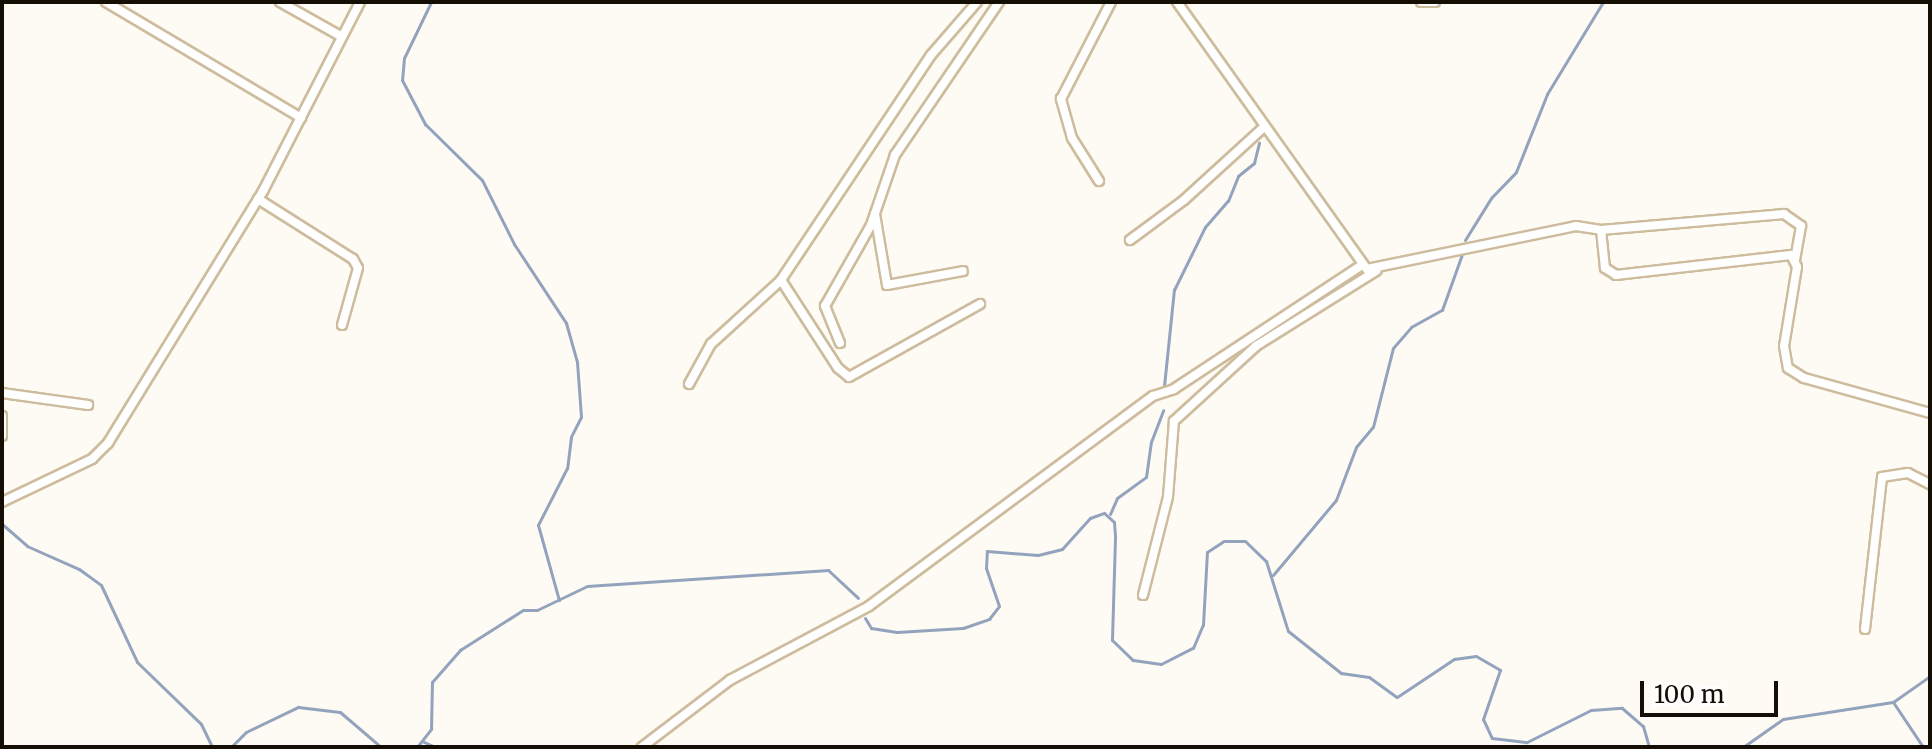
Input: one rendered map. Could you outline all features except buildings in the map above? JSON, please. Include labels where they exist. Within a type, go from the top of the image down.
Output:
[{"type":"street","points":[[106,2],[301,118]]},
{"type":"street","points":[[280,2],[342,37]]},
{"type":"street","points":[[2,502],[101,451],[258,199],[360,2]]},
{"type":"street","points":[[689,384],[711,344],[781,280],[931,55],[977,2]]},
{"type":"street","points":[[840,343],[825,306],[875,214],[900,147],[999,2]]},
{"type":"street","points":[[1099,181],[1072,138],[1061,99],[1111,2]]},
{"type":"street","points":[[1177,2],[1362,265],[1376,271]]},
{"type":"street","points":[[1421,2],[1435,2]]},
{"type":"street","points":[[1130,240],[1184,200],[1264,127]]},
{"type":"street","points":[[258,199],[353,259],[358,268],[342,325]]},
{"type":"street","points":[[875,214],[887,285],[963,271]]},
{"type":"street","points":[[1143,595],[1168,497],[1174,421],[1256,346],[1376,271],[1479,244],[1576,226],[1601,230],[1784,214],[1801,226],[1795,259],[1796,286],[1784,346],[1788,368],[1804,378],[1930,413]]},
{"type":"street","points":[[1601,230],[1605,268],[1616,275],[1783,253],[1795,259]]},
{"type":"street","points":[[642,747],[730,680],[869,606],[1153,396],[1174,389],[1362,265]]},
{"type":"street","points":[[781,280],[838,368],[849,377],[980,304]]},
{"type":"street","points":[[2,393],[88,405]]},
{"type":"street","points":[[2,416],[2,436]]},
{"type":"street","points":[[1865,629],[1882,477],[1908,473],[1930,484]]},
{"type":"waterway","points":[[431,2],[404,58],[402,80],[425,124],[482,180],[514,244],[566,323],[577,362],[581,417],[571,437],[567,468],[538,525],[559,600]]},
{"type":"waterway","points":[[1465,240],[1491,198],[1516,172],[1547,94],[1603,2]]},
{"type":"waterway","points":[[1164,386],[1174,290],[1205,227],[1228,201],[1238,176],[1254,163],[1259,143]]},
{"type":"waterway","points":[[1273,575],[1336,500],[1356,447],[1373,427],[1393,348],[1411,327],[1442,310],[1462,254]]},
{"type":"waterway","points":[[1110,514],[1117,498],[1146,477],[1151,442],[1163,410]]},
{"type":"waterway","points":[[865,618],[871,628],[897,632],[963,628],[989,619],[999,606],[986,568],[987,551],[1038,555],[1062,549],[1090,518],[1104,513],[1114,522],[1112,640],[1133,660],[1161,664],[1193,648],[1203,625],[1207,552],[1224,541],[1245,541],[1266,561],[1288,631],[1341,673],[1369,677],[1397,697],[1454,659],[1476,656],[1500,670],[1483,719],[1492,738],[1527,742],[1591,710],[1622,708],[1643,726],[1649,747]]},
{"type":"waterway","points":[[2,524],[27,546],[79,569],[101,585],[137,662],[201,724],[212,747]]},
{"type":"waterway","points":[[417,747],[431,729],[432,682],[460,650],[523,610],[537,610],[587,586],[828,570],[858,598]]},
{"type":"waterway","points":[[1743,747],[1783,719],[1893,702],[1930,676]]},
{"type":"waterway","points":[[1893,702],[1923,747]]},
{"type":"waterway","points":[[231,747],[246,732],[298,707],[340,712],[381,747]]},
{"type":"waterway","points":[[424,742],[435,747]]}]
